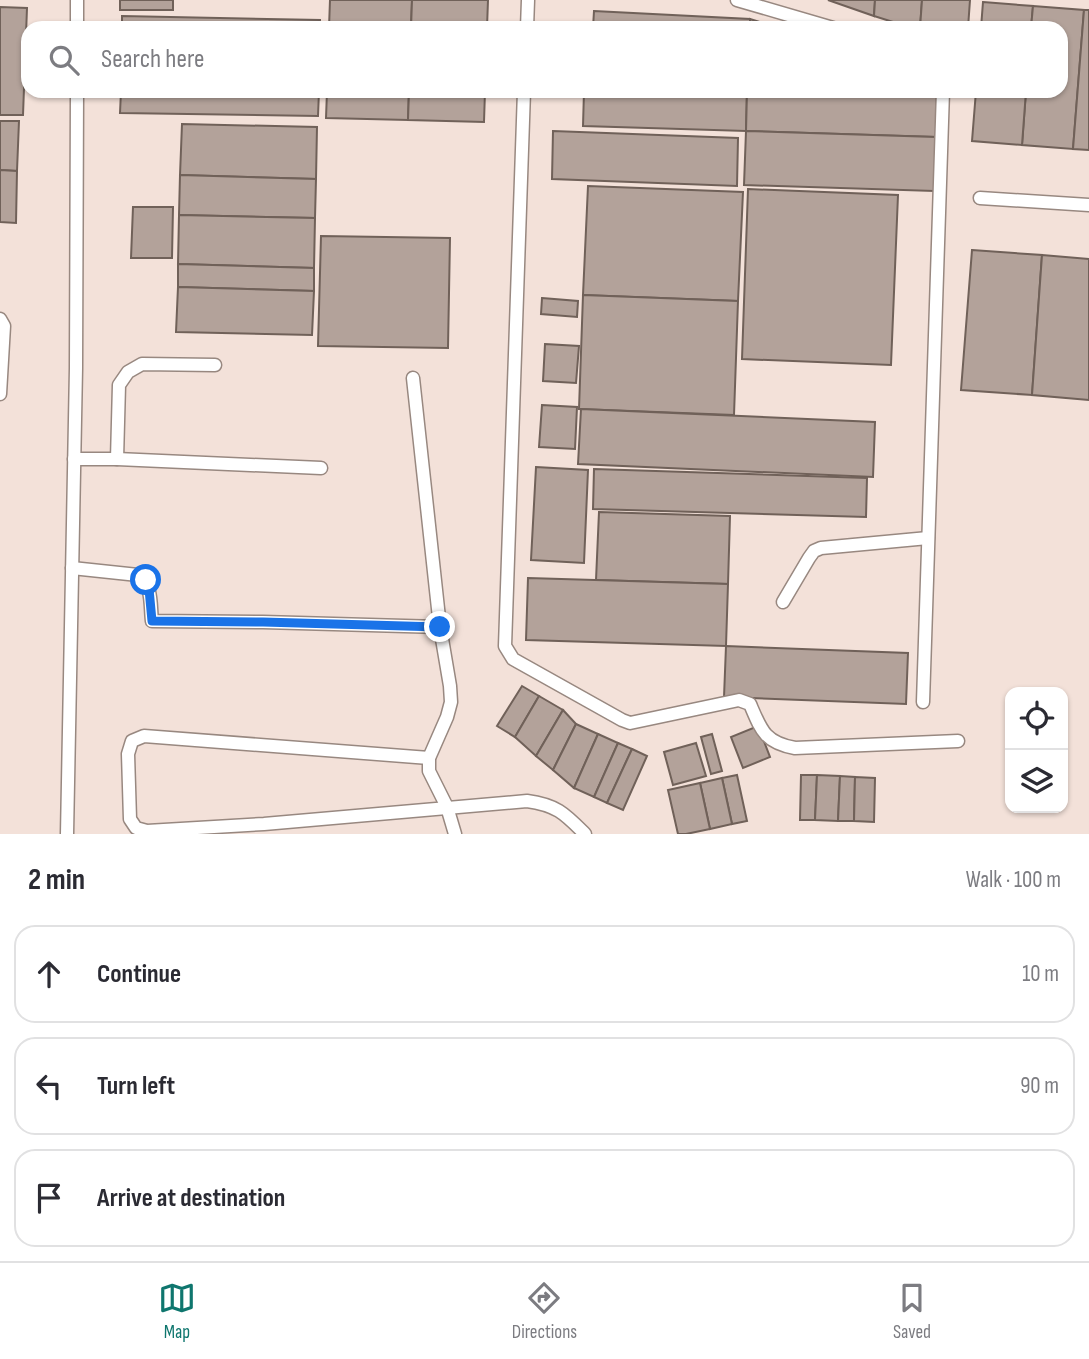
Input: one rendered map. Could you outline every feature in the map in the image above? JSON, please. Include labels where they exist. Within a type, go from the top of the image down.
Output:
[{"type":"lane","points":[[77,0],[77,21]]},
{"type":"lane","points":[[527,21],[528,0]]},
{"type":"lane","points":[[737,0],[809,21]]},
{"type":"lane","points":[[68,834],[77,98]]},
{"type":"lane","points":[[524,98],[505,646],[508,652],[513,659],[630,723],[739,700],[750,704],[761,730],[766,735],[795,748],[958,741]]},
{"type":"lane","points":[[923,702],[943,98]]},
{"type":"lane","points":[[980,198],[1089,205]]},
{"type":"lane","points":[[0,319],[4,326],[0,394]]},
{"type":"lane","points":[[117,459],[119,385],[128,372],[142,364],[215,365]]},
{"type":"lane","points":[[413,378],[440,627],[451,702],[429,758],[429,771],[447,807],[455,834]]},
{"type":"lane","points":[[74,459],[321,468]]},
{"type":"lane","points":[[783,602],[814,551],[821,548],[928,538]]},
{"type":"lane","points":[[72,568],[138,575],[146,580],[152,621],[440,627]]},
{"type":"lane","points":[[429,758],[144,736],[132,741],[128,754],[130,819],[136,828],[147,831],[527,801],[542,803],[562,811],[585,834]]},
{"type":"building","points":[[120,0],[173,0],[173,10],[120,10]]},
{"type":"building","points":[[330,0],[412,0],[411,21],[329,21]]},
{"type":"building","points":[[412,0],[488,0],[487,21],[411,21]]},
{"type":"building","points":[[828,0],[875,0],[874,16]]},
{"type":"building","points":[[875,0],[922,0],[920,21],[890,21],[874,16]]},
{"type":"building","points":[[922,0],[970,0],[968,21],[920,21]]},
{"type":"building","points":[[983,2],[1033,6],[1032,21],[982,21]]},
{"type":"building","points":[[1033,6],[1084,10],[1073,149],[1022,145],[1025,98],[1068,98],[1068,21],[1032,21]]},
{"type":"building","points":[[0,7],[27,8],[27,21],[21,21],[23,115],[0,115]]},
{"type":"building","points":[[1084,10],[1089,10],[1089,150],[1073,149]]},
{"type":"building","points":[[594,11],[750,19],[750,21],[593,21]]},
{"type":"building","points":[[122,16],[320,20],[320,21],[122,21]]},
{"type":"building","points":[[121,98],[319,98],[318,116],[120,113]]},
{"type":"building","points":[[327,98],[409,98],[408,120],[326,118]]},
{"type":"building","points":[[409,98],[485,98],[484,122],[408,120]]},
{"type":"building","points":[[584,98],[747,98],[746,131],[583,126]]},
{"type":"building","points":[[747,98],[937,98],[936,137],[746,131]]},
{"type":"building","points":[[975,98],[1025,98],[1022,145],[972,141]]},
{"type":"building","points":[[0,121],[19,121],[17,171],[0,170]]},
{"type":"building","points":[[182,124],[317,127],[316,179],[180,175]]},
{"type":"building","points":[[553,131],[738,138],[737,186],[552,179]]},
{"type":"building","points":[[746,131],[936,137],[934,191],[744,185]]},
{"type":"building","points":[[0,170],[17,171],[16,223],[0,222]]},
{"type":"building","points":[[180,175],[316,179],[315,218],[179,215]]},
{"type":"building","points":[[588,186],[743,192],[738,301],[583,295]]},
{"type":"building","points":[[748,189],[898,195],[891,365],[742,359]]},
{"type":"building","points":[[133,207],[173,207],[172,258],[131,258]]},
{"type":"building","points":[[179,215],[315,218],[314,268],[178,264]]},
{"type":"building","points":[[321,236],[450,238],[448,348],[318,346]]},
{"type":"building","points":[[972,250],[1042,255],[1032,395],[961,390]]},
{"type":"building","points":[[1042,255],[1089,259],[1089,400],[1032,395]]},
{"type":"building","points":[[178,264],[314,268],[314,291],[178,287]]},
{"type":"building","points":[[178,287],[314,291],[312,335],[176,332]]},
{"type":"building","points":[[583,295],[738,301],[734,415],[579,409]]},
{"type":"building","points":[[542,298],[578,301],[577,317],[541,314]]},
{"type":"building","points":[[545,344],[579,346],[576,383],[543,381]]},
{"type":"building","points":[[542,405],[577,407],[575,449],[539,447]]},
{"type":"building","points":[[581,409],[875,422],[873,477],[578,464]]},
{"type":"building","points":[[536,467],[588,470],[584,563],[531,560]]},
{"type":"building","points":[[594,469],[867,478],[866,517],[593,509]]},
{"type":"building","points":[[599,512],[730,516],[728,584],[596,580]]},
{"type":"building","points":[[528,578],[728,584],[726,646],[526,640]]},
{"type":"building","points":[[726,646],[908,653],[906,704],[724,697]]},
{"type":"building","points":[[522,686],[539,696],[515,737],[497,726]]},
{"type":"building","points":[[539,696],[563,710],[536,756],[515,737]]},
{"type":"building","points":[[563,710],[576,724],[553,770],[536,756]]},
{"type":"building","points":[[576,724],[598,734],[574,788],[553,770]]},
{"type":"building","points":[[758,726],[770,757],[743,768],[731,737]]},
{"type":"building","points":[[598,734],[618,743],[594,797],[574,788]]},
{"type":"building","points":[[712,734],[722,771],[711,774],[701,737]]},
{"type":"building","points":[[618,743],[632,749],[607,803],[594,797]]},
{"type":"building","points":[[696,743],[706,776],[673,785],[664,752]]},
{"type":"building","points":[[632,749],[647,756],[623,810],[607,803]]},
{"type":"building","points":[[737,775],[747,821],[732,824],[722,778]]},
{"type":"building","points":[[801,775],[817,775],[815,820],[800,820]]},
{"type":"building","points":[[817,775],[840,776],[838,821],[815,820]]},
{"type":"building","points":[[840,776],[855,777],[854,821],[838,821]]},
{"type":"building","points":[[855,777],[875,778],[874,822],[854,821]]},
{"type":"building","points":[[722,778],[732,824],[710,829],[700,783]]},
{"type":"building","points":[[700,783],[710,829],[678,834],[668,790]]},
{"type":"route","points":[[146,580],[152,621],[440,627]]}]
